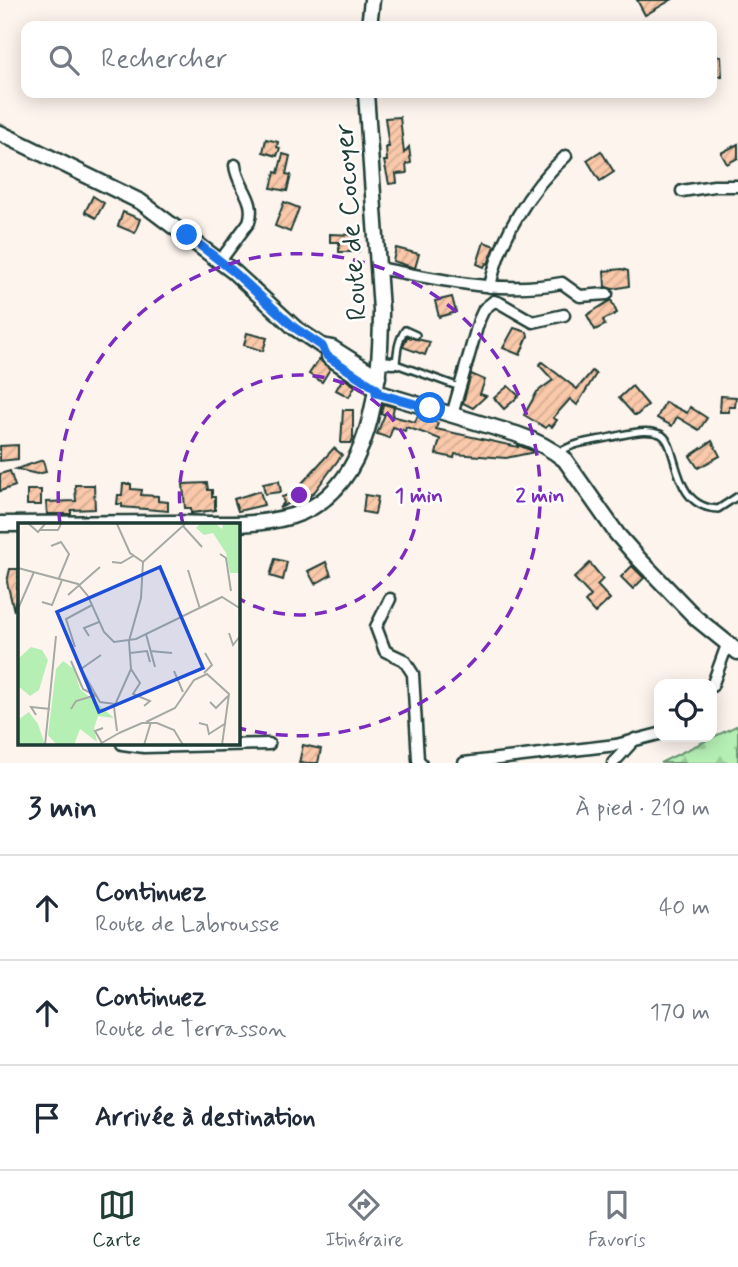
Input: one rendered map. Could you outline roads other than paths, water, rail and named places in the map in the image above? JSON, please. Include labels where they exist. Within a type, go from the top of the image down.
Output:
[{"type":"street","points":[[370,21],[372,0]]},
{"type":"street","name":"Route de Cocoyer","points":[[240,524],[294,515],[316,504],[340,486],[364,437],[377,386],[387,361],[366,98]]},
{"type":"street","points":[[0,133],[141,202],[220,261],[295,328],[356,364],[377,386]]},
{"type":"street","points":[[490,287],[492,274],[530,193],[566,156]]},
{"type":"street","points":[[220,261],[249,222],[251,215],[251,200],[236,177],[235,165]]},
{"type":"street","points":[[682,191],[714,186],[738,187]]},
{"type":"street","points":[[378,268],[468,285],[541,287],[562,283],[580,296],[607,294]]},
{"type":"street","points":[[452,415],[479,320],[489,304],[494,301],[500,303],[533,322],[564,314]]},
{"type":"street","points":[[322,346],[327,356],[377,386],[452,415],[533,440],[557,453],[565,460],[617,534],[639,559],[696,618],[733,649],[716,679]]},
{"type":"street","points":[[356,364],[387,361]]},
{"type":"street","name":"Route de Cocoyer","points":[[0,524],[18,524]]},
{"type":"street","points":[[390,599],[376,627],[385,651],[404,660],[413,674],[418,760],[421,763]]},
{"type":"street","points":[[464,763],[615,745],[654,735]]},
{"type":"street","points":[[613,763],[622,759],[635,739]]},
{"type":"street","points":[[240,745],[270,744]]},
{"type":"street","points":[[137,746],[187,746]]},
{"type":"lane","points":[[416,335],[405,330],[402,332],[398,345],[387,361],[454,385]]},
{"type":"lane","points":[[557,453],[575,445],[640,431],[656,432],[670,442],[679,477],[690,497],[703,506],[718,509],[738,496]]}]
